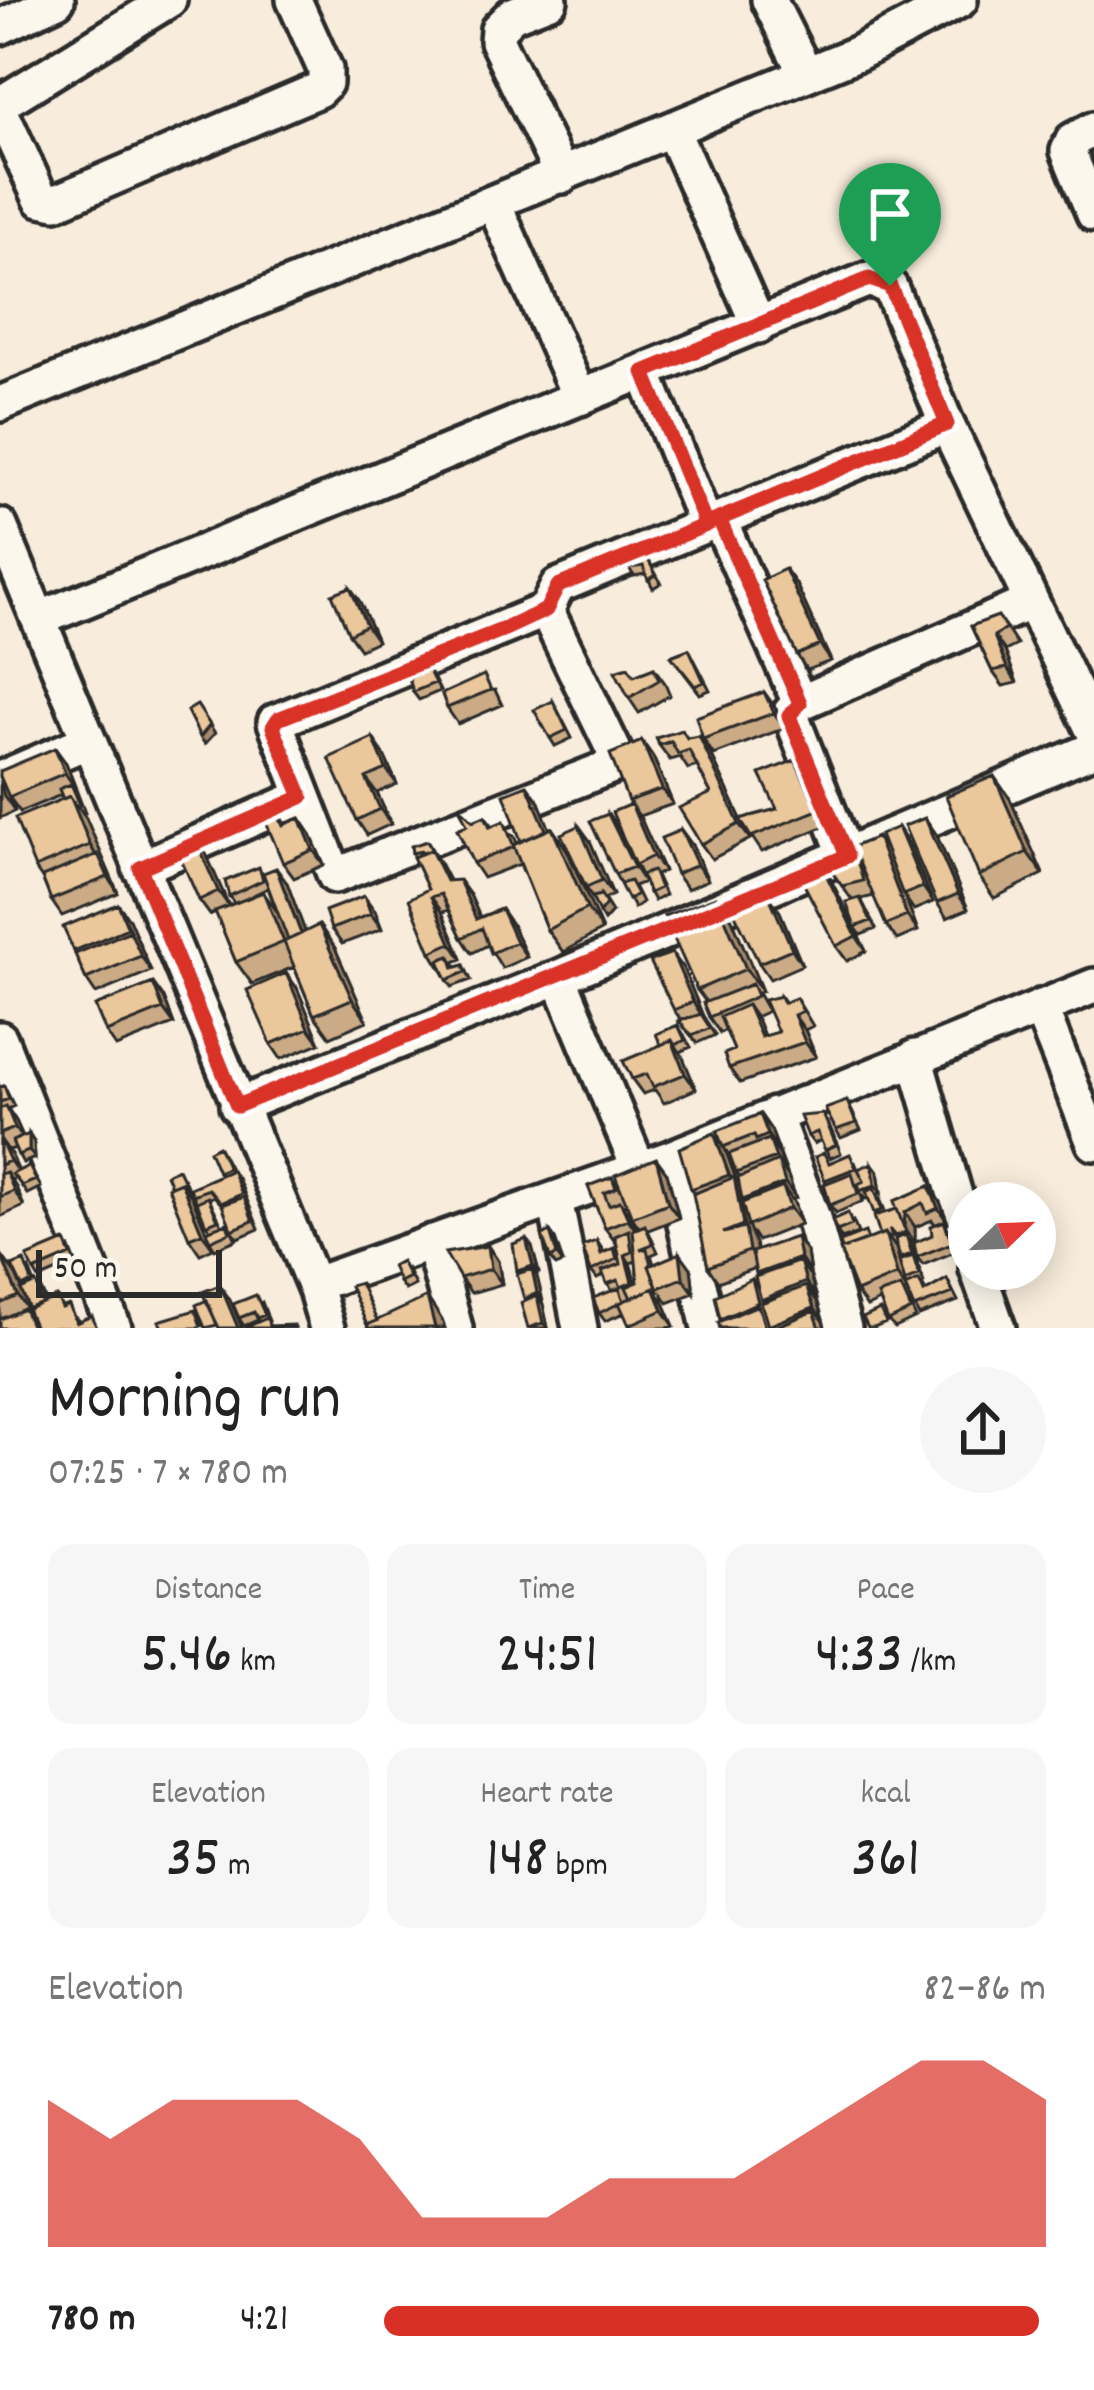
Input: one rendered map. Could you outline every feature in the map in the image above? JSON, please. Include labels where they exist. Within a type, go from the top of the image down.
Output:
[{"type":"street","points":[[0,27],[57,0]]},
{"type":"street","points":[[170,0],[2,119],[47,204],[317,90],[325,83],[325,69],[294,0]]},
{"type":"street","points":[[550,0],[508,8],[497,41],[562,176]]},
{"type":"street","points":[[769,0],[806,74]]},
{"type":"street","points":[[0,404],[806,74],[960,0]]},
{"type":"street","points":[[1094,129],[1073,140],[1068,151],[1094,214]]},
{"type":"street","points":[[672,130],[759,326]]},
{"type":"street","points":[[494,204],[580,398]]},
{"type":"street","points":[[39,619],[869,279],[881,279],[890,286],[947,424],[1094,732]]},
{"type":"street","points":[[644,372],[800,703]]},
{"type":"street","points":[[546,610],[620,763],[339,876],[332,872],[273,727],[278,719],[546,610],[558,586],[947,424]]},
{"type":"street","points":[[3,542],[316,1290],[327,1328]]},
{"type":"street","points":[[847,856],[789,716],[800,703],[1031,602]]},
{"type":"street","points":[[0,778],[88,740]]},
{"type":"street","points":[[237,1106],[559,977],[1094,748]]},
{"type":"street","points":[[140,868],[302,797]]},
{"type":"street","points":[[559,977],[654,1163],[709,1328]]},
{"type":"street","points":[[316,1290],[324,1281],[654,1163],[1094,986]]},
{"type":"street","points":[[1040,1007],[1094,1143]]},
{"type":"street","points":[[0,1039],[114,1328]]},
{"type":"street","points":[[915,1057],[951,1182]]},
{"type":"street","points":[[774,1115],[813,1218],[844,1328]]},
{"type":"street","points":[[555,1199],[580,1328]]},
{"type":"street","points":[[433,1242],[455,1328]]},
{"type":"street","points":[[984,1290],[998,1328]]},
{"type":"building","points":[[641,546],[656,575],[648,580],[643,566],[629,568],[624,552]]},
{"type":"building","points":[[785,569],[820,645],[797,655],[762,580]]},
{"type":"building","points":[[350,587],[366,625],[349,634],[332,594]]},
{"type":"building","points":[[998,616],[1006,629],[994,636],[1007,668],[992,671],[971,626]]},
{"type":"building","points":[[689,649],[704,682],[695,686],[671,656]]},
{"type":"building","points":[[628,667],[634,676],[654,668],[659,680],[629,698],[615,671]]},
{"type":"building","points":[[428,669],[435,683],[413,692],[409,678]]},
{"type":"building","points":[[484,675],[491,690],[447,708],[442,694]]},
{"type":"building","points":[[764,692],[774,713],[703,739],[696,717]]},
{"type":"building","points":[[553,701],[567,730],[550,738],[534,710]]},
{"type":"building","points":[[197,705],[210,725],[200,737],[187,711]]},
{"type":"building","points":[[682,730],[687,738],[699,736],[739,824],[701,844],[679,808],[711,793],[689,750],[678,754],[671,741],[659,745],[656,738]]},
{"type":"building","points":[[373,738],[386,769],[366,778],[380,809],[357,820],[329,758]]},
{"type":"building","points":[[642,741],[662,789],[628,801],[610,754]]},
{"type":"building","points":[[55,748],[65,773],[9,797],[0,771]]},
{"type":"building","points":[[795,760],[818,810],[751,837],[740,819],[777,809],[760,774]]},
{"type":"building","points":[[994,776],[1027,852],[979,876],[946,796]]},
{"type":"building","points":[[71,784],[80,805],[70,796],[63,799],[59,789]]},
{"type":"building","points":[[527,785],[546,830],[521,841],[504,794]]},
{"type":"building","points":[[70,796],[90,845],[35,868],[15,818]]},
{"type":"building","points":[[631,804],[653,856],[635,865],[612,812]]},
{"type":"building","points":[[458,805],[473,821],[485,816],[490,827],[504,821],[514,847],[473,863],[457,829],[467,825]]},
{"type":"building","points":[[278,814],[283,825],[300,818],[313,850],[283,863],[265,820]]},
{"type":"building","points":[[608,814],[634,867],[615,874],[590,821]]},
{"type":"building","points":[[925,818],[958,894],[937,903],[904,826]]},
{"type":"building","points":[[579,826],[602,880],[586,887],[561,834]]},
{"type":"building","points":[[898,827],[923,887],[903,895],[880,835]]},
{"type":"building","points":[[552,828],[587,908],[547,930],[513,845]]},
{"type":"building","points":[[681,830],[697,865],[676,874],[661,838]]},
{"type":"building","points":[[877,837],[907,916],[886,925],[855,853],[863,881],[842,886],[823,859]]},
{"type":"building","points":[[195,839],[218,891],[199,900],[176,848]]},
{"type":"building","points":[[427,841],[433,853],[412,853],[411,846]]},
{"type":"building","points":[[431,850],[446,881],[459,880],[476,919],[501,909],[516,942],[491,953],[482,928],[462,938],[441,894],[431,897],[451,943],[431,952],[409,899],[428,889],[413,857]]},
{"type":"building","points":[[98,854],[108,877],[51,900],[42,877]]},
{"type":"building","points":[[820,862],[856,936],[836,946],[797,871]]},
{"type":"building","points":[[259,867],[263,880],[229,896],[225,881]]},
{"type":"building","points":[[276,868],[301,934],[288,940],[263,873]]},
{"type":"building","points":[[653,871],[660,888],[649,893],[641,875]]},
{"type":"building","points":[[630,881],[637,894],[628,900],[620,884]]},
{"type":"building","points":[[263,892],[284,942],[236,962],[215,911]]},
{"type":"building","points":[[601,895],[606,904],[599,913],[592,897]]},
{"type":"building","points":[[364,896],[371,914],[331,929],[325,911]]},
{"type":"building","points":[[769,896],[792,949],[759,963],[734,912]]},
{"type":"building","points":[[716,897],[746,969],[697,990],[664,916]]},
{"type":"building","points":[[860,898],[871,921],[855,927],[846,902]]},
{"type":"building","points":[[118,904],[128,928],[74,951],[63,927]]},
{"type":"building","points":[[319,925],[352,999],[314,1015],[284,942]]},
{"type":"building","points":[[130,931],[141,956],[86,979],[75,954]]},
{"type":"building","points":[[672,953],[693,1002],[674,1010],[650,961]]},
{"type":"building","points":[[450,956],[454,968],[464,965],[466,972],[447,980],[439,960]]},
{"type":"building","points":[[286,973],[309,1028],[271,1044],[247,990]]},
{"type":"building","points":[[153,983],[163,1009],[106,1032],[95,1006]]},
{"type":"building","points":[[752,984],[757,996],[709,1017],[703,1003]]},
{"type":"building","points":[[780,996],[783,1003],[796,998],[803,1011],[794,1015],[805,1042],[729,1068],[724,1054],[734,1050],[720,1017],[747,1005],[761,1037],[778,1032],[764,1000]]},
{"type":"building","points":[[701,1014],[710,1028],[692,1036],[679,1021]]},
{"type":"building","points":[[678,1025],[685,1040],[661,1045],[656,1034]]},
{"type":"building","points":[[672,1040],[685,1074],[653,1087],[647,1074],[632,1079],[623,1061]]},
{"type":"building","points":[[4,1086],[9,1099],[0,1102],[0,1087]]},
{"type":"building","points":[[847,1101],[856,1123],[836,1130],[825,1109]]},
{"type":"building","points":[[6,1106],[15,1128],[0,1134],[0,1109]]},
{"type":"building","points":[[760,1114],[768,1135],[756,1140],[754,1135],[723,1147],[717,1131]]},
{"type":"building","points":[[823,1114],[836,1145],[825,1150],[817,1132],[808,1136],[800,1116]]},
{"type":"building","points":[[714,1133],[729,1175],[691,1189],[679,1148]]},
{"type":"building","points":[[29,1134],[29,1151],[18,1155],[12,1141]]},
{"type":"building","points":[[0,1139],[10,1161],[0,1165]]},
{"type":"building","points":[[769,1139],[776,1158],[736,1173],[729,1154]]},
{"type":"building","points":[[218,1146],[228,1168],[218,1172],[209,1151]]},
{"type":"building","points":[[824,1153],[829,1163],[850,1154],[856,1168],[825,1180],[815,1157]]},
{"type":"building","points":[[656,1158],[668,1203],[632,1217],[615,1175]]},
{"type":"building","points":[[778,1161],[785,1183],[742,1200],[738,1178]]},
{"type":"building","points":[[872,1163],[875,1185],[860,1191],[858,1184],[864,1181],[858,1169]]},
{"type":"building","points":[[29,1166],[36,1180],[22,1186],[12,1174]]},
{"type":"building","points":[[178,1169],[186,1186],[181,1182],[171,1186],[166,1174]]},
{"type":"building","points":[[232,1170],[242,1194],[221,1203],[209,1189],[193,1195],[190,1188]]},
{"type":"building","points":[[6,1172],[14,1191],[0,1197],[0,1174]]},
{"type":"building","points":[[852,1173],[858,1194],[830,1205],[824,1184]]},
{"type":"building","points":[[612,1177],[616,1188],[604,1193],[609,1205],[620,1201],[628,1219],[605,1228],[588,1186]]},
{"type":"building","points":[[734,1177],[743,1225],[723,1233],[745,1228],[749,1251],[708,1267],[693,1194]]},
{"type":"building","points":[[181,1182],[202,1233],[189,1238],[168,1187]]},
{"type":"building","points":[[929,1186],[938,1208],[927,1213],[923,1203],[905,1212],[904,1228],[894,1201]]},
{"type":"building","points":[[783,1187],[790,1208],[748,1226],[742,1203]]},
{"type":"building","points":[[874,1188],[882,1210],[874,1213],[866,1192]]},
{"type":"building","points":[[208,1197],[218,1220],[206,1225],[197,1202]]},
{"type":"building","points":[[244,1197],[253,1221],[232,1230],[222,1205]]},
{"type":"building","points":[[897,1209],[906,1232],[895,1236],[889,1229],[892,1237],[880,1235],[874,1216]]},
{"type":"building","points":[[848,1213],[852,1225],[837,1231],[832,1220]]},
{"type":"building","points":[[944,1221],[948,1245],[917,1257],[914,1243],[932,1235],[931,1226]]},
{"type":"building","points":[[227,1223],[230,1232],[210,1241],[206,1231]]},
{"type":"building","points":[[645,1225],[653,1244],[640,1249],[647,1249],[659,1293],[654,1288],[631,1298],[626,1287],[638,1282],[633,1230]]},
{"type":"building","points":[[629,1230],[632,1252],[625,1255],[632,1282],[621,1287],[618,1280],[607,1284],[602,1271],[621,1264],[615,1236]]},
{"type":"building","points":[[550,1232],[557,1255],[550,1258],[542,1235]]},
{"type":"building","points":[[865,1232],[868,1240],[842,1249],[840,1242]]},
{"type":"building","points":[[885,1233],[897,1275],[856,1292],[840,1250]]},
{"type":"building","points":[[906,1235],[912,1254],[900,1258],[895,1239]]},
{"type":"building","points":[[796,1237],[800,1258],[756,1274],[752,1252]]},
{"type":"building","points":[[526,1239],[533,1266],[517,1271],[513,1244]]},
{"type":"building","points":[[65,1241],[71,1255],[34,1271],[27,1257]]},
{"type":"building","points":[[597,1241],[601,1254],[614,1248],[617,1259],[591,1271],[582,1246]]},
{"type":"building","points":[[488,1246],[491,1269],[460,1278],[445,1253]]},
{"type":"building","points":[[0,1253],[18,1296],[0,1304]]},
{"type":"building","points":[[680,1253],[683,1278],[658,1288],[649,1266]]},
{"type":"building","points":[[913,1256],[919,1275],[905,1281],[899,1261]]},
{"type":"building","points":[[24,1261],[32,1282],[22,1287],[12,1266]]},
{"type":"building","points":[[401,1261],[409,1277],[399,1282],[392,1266]]},
{"type":"building","points":[[800,1261],[806,1282],[761,1300],[755,1277]]},
{"type":"building","points":[[532,1269],[537,1293],[524,1299],[517,1274]]},
{"type":"building","points":[[752,1279],[758,1302],[720,1319],[715,1296]]},
{"type":"building","points":[[947,1279],[953,1293],[914,1308],[905,1286],[919,1280],[924,1292]]},
{"type":"building","points":[[36,1283],[44,1302],[29,1309],[21,1290]]},
{"type":"building","points":[[360,1283],[377,1321],[367,1325],[350,1286]]},
{"type":"building","points":[[220,1285],[238,1328],[219,1328],[202,1292]]},
{"type":"building","points":[[806,1286],[814,1308],[768,1326],[761,1303]]},
{"type":"building","points":[[901,1287],[911,1310],[888,1321],[878,1295]]},
{"type":"building","points":[[619,1288],[624,1301],[599,1313],[593,1298]]},
{"type":"building","points":[[654,1288],[663,1310],[629,1325],[619,1303]]},
{"type":"building","points":[[256,1295],[265,1315],[257,1318],[254,1312],[239,1318],[233,1304]]},
{"type":"building","points":[[537,1296],[543,1323],[528,1328],[521,1303]]},
{"type":"building","points":[[57,1297],[62,1308],[69,1305],[76,1323],[92,1316],[97,1328],[35,1328],[27,1309]]},
{"type":"building","points":[[427,1297],[435,1328],[368,1328],[367,1325]]},
{"type":"building","points":[[207,1300],[217,1325],[205,1328],[196,1305]]},
{"type":"building","points":[[758,1305],[765,1328],[720,1328],[718,1322]]},
{"type":"building","points":[[24,1309],[32,1328],[0,1328],[0,1319]]},
{"type":"building","points":[[195,1310],[201,1326],[197,1328],[162,1328],[159,1321]]},
{"type":"building","points":[[880,1310],[886,1323],[868,1328],[863,1318]]},
{"type":"building","points":[[814,1311],[820,1328],[773,1328]]},
{"type":"building","points":[[267,1318],[270,1328],[245,1328]]},
{"type":"route","points":[[890,286],[881,279],[869,279],[644,372],[706,525],[719,519],[800,703],[789,716],[847,856],[237,1106],[140,868],[302,797],[273,727],[278,719],[507,628],[546,610],[549,595],[558,586],[706,525],[719,519],[947,424],[890,286]]}]
